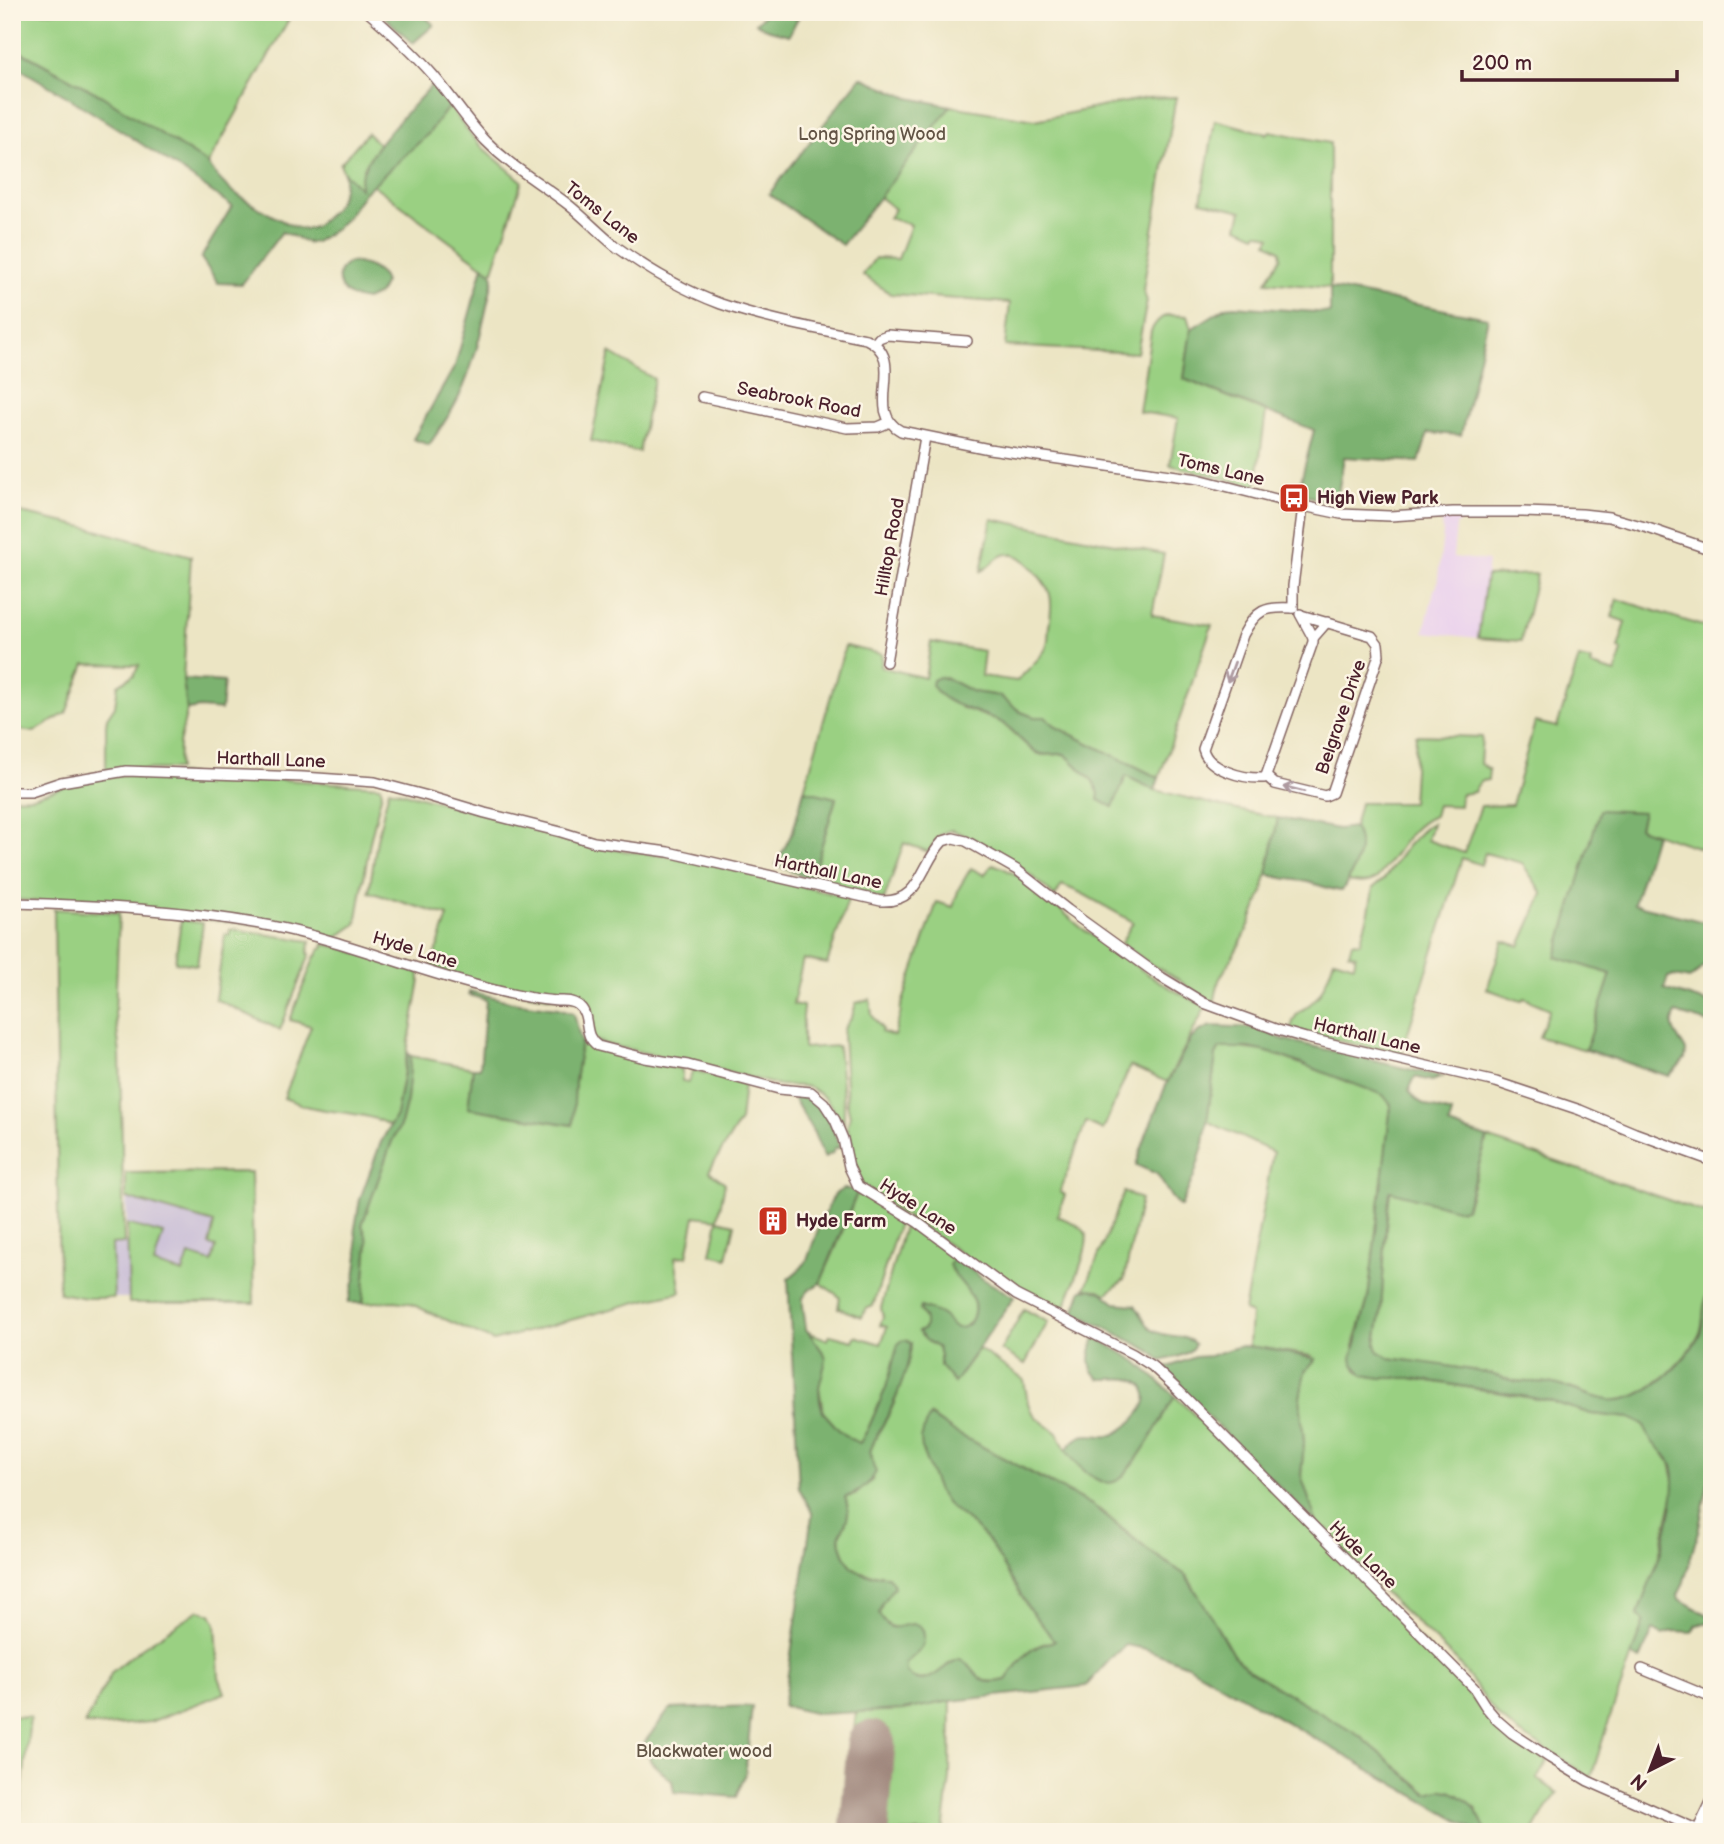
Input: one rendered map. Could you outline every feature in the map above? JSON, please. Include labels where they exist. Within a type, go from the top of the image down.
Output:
[{"type":"street","points":[[12,20],[17,12]]},
{"type":"street","name":"Toms Lane","points":[[368,12],[408,47],[472,126],[506,160],[569,206],[615,246],[649,269],[721,303],[777,320],[866,339],[875,344]]},
{"type":"street","points":[[890,422],[884,411],[885,360],[875,344],[879,338],[887,335],[967,341]]},
{"type":"street","name":"Seabrook Road","points":[[702,397],[847,428],[878,427],[890,422]]},
{"type":"street","name":"Toms Lane","points":[[890,422],[901,431],[925,437],[1057,460],[1186,477],[1341,514],[1390,516],[1477,512],[1582,513],[1645,527],[1712,550]]},
{"type":"street","name":"Hilltop Road","points":[[886,662],[925,437]]},
{"type":"street","points":[[1293,608],[1293,586],[1303,506]]},
{"type":"street","points":[[1313,638],[1301,615],[1293,608],[1275,606],[1260,611],[1250,621],[1203,749],[1205,756],[1215,767],[1256,779],[1266,776],[1301,680],[1313,638],[1327,622]]},
{"type":"street","name":"Belgrave Drive","points":[[1266,776],[1275,784],[1325,796],[1332,793],[1379,655],[1378,644],[1372,636],[1301,615]]},
{"type":"street","name":"Harthall Lane","points":[[12,792],[31,792],[74,780],[136,771],[375,782],[594,842],[668,852],[893,902],[904,898],[915,886],[943,841],[957,838],[1017,870],[1068,911],[1161,977],[1204,1003],[1306,1038],[1508,1086],[1712,1160]]},
{"type":"street","name":"Hyde Lane","points":[[12,903],[168,911],[273,927],[348,945],[479,986],[543,999],[570,1001],[578,1005],[583,1012],[587,1034],[592,1042],[598,1045],[779,1089],[811,1092],[824,1103],[835,1120],[843,1139],[849,1167],[858,1186],[917,1222],[1016,1295],[1152,1366],[1474,1688],[1491,1714],[1512,1733],[1588,1781],[1700,1830]]},
{"type":"street","points":[[1642,1669],[1712,1698]]},
{"type":"street","points":[[1700,1830],[1712,1800]]},
{"type":"shaded area","points":[[1441,519],[1462,519],[1456,526],[1453,557],[1488,561],[1478,638],[1424,632],[1437,586],[1443,534]]},
{"type":"shaded area","points":[[126,1198],[215,1224],[209,1244],[216,1247],[212,1262],[184,1273],[154,1265],[162,1234],[127,1224]]},
{"type":"shaded area","points":[[128,1242],[129,1298],[114,1298],[112,1244]]},
{"type":"green space","points":[[23,12],[293,12],[208,164],[102,96],[12,47],[12,32]]},
{"type":"green space","points":[[379,12],[420,12],[434,25],[413,43]]},
{"type":"green space","points":[[767,12],[801,12],[789,35],[766,29],[756,23]]},
{"type":"green space","points":[[12,47],[102,96],[208,164],[224,183],[244,199],[302,229],[316,226],[331,213],[342,192],[344,173],[360,188],[361,176],[376,148],[432,85],[449,106],[428,134],[364,193],[337,228],[309,243],[282,232],[242,284],[218,283],[201,258],[232,206],[124,132],[12,64]]},
{"type":"green space","name":"Long Spring Wood","points":[[861,77],[909,98],[951,106],[842,245],[769,194]]},
{"type":"green space","points":[[1176,97],[1143,290],[1147,301],[1137,353],[1005,346],[1010,303],[891,294],[863,275],[875,258],[898,259],[911,225],[889,218],[895,209],[879,197],[951,106],[1035,120],[1146,98]]},
{"type":"green space","points":[[449,106],[483,148],[522,181],[492,273],[372,184],[428,134]]},
{"type":"green space","points":[[1215,120],[1267,134],[1270,131],[1330,143],[1330,288],[1266,282],[1281,257],[1280,250],[1267,243],[1271,237],[1258,232],[1256,235],[1238,227],[1242,211],[1201,201]]},
{"type":"green space","points":[[367,133],[379,144],[363,170],[360,189],[344,173],[340,164]]},
{"type":"green space","points":[[350,262],[366,265],[383,277],[385,282],[379,294],[366,300],[353,297],[344,291],[339,282],[339,273]]},
{"type":"green space","points":[[483,266],[492,273],[493,279],[475,355],[458,399],[429,445],[413,439],[455,366]]},
{"type":"green space","points":[[1330,288],[1488,318],[1461,435],[1428,433],[1419,462],[1344,457],[1336,506],[1298,492],[1314,430],[1184,379],[1191,329],[1226,307],[1330,313]]},
{"type":"green space","points":[[1168,315],[1187,316],[1191,329],[1184,379],[1266,412],[1256,486],[1170,465],[1178,418],[1139,412],[1151,331],[1158,321]]},
{"type":"green space","points":[[610,353],[654,379],[639,452],[591,441]]},
{"type":"green space","points":[[12,511],[89,528],[191,556],[183,679],[187,710],[179,744],[178,769],[106,770],[107,718],[115,706],[118,685],[134,675],[139,665],[85,664],[66,713],[34,732],[12,729]]},
{"type":"green space","points":[[992,519],[1164,554],[1152,615],[1212,625],[1159,778],[1058,728],[1045,717],[1034,717],[1021,712],[1001,697],[973,692],[948,679],[960,707],[1001,722],[1034,752],[1042,755],[1065,754],[1093,781],[1099,793],[1112,807],[1126,776],[1155,790],[1278,818],[1263,891],[1245,935],[1219,980],[1214,1004],[1121,943],[1133,922],[1062,885],[1055,897],[1007,858],[952,830],[941,835],[929,852],[904,843],[884,900],[811,880],[836,799],[804,790],[845,646],[882,654],[881,667],[925,678],[931,642],[984,651],[981,676],[1017,681],[1046,648],[1051,600],[1038,575],[1024,560],[1012,554],[1000,556],[981,571]]},
{"type":"green space","points":[[1537,574],[1521,641],[1478,638],[1486,576]]},
{"type":"green space","points":[[1617,599],[1712,629],[1712,852],[1639,828],[1642,813],[1557,957],[1611,974],[1586,1050],[1539,1037],[1550,1009],[1524,998],[1521,1001],[1487,989],[1503,941],[1520,946],[1543,894],[1522,863],[1485,853],[1481,865],[1462,858],[1401,1055],[1291,1030],[1298,1014],[1321,992],[1334,959],[1354,965],[1356,955],[1349,953],[1352,942],[1360,943],[1373,888],[1384,879],[1407,846],[1432,823],[1427,840],[1464,853],[1481,806],[1512,805],[1535,722],[1557,727],[1579,658],[1591,661],[1591,666],[1616,673],[1622,650],[1618,648],[1626,622],[1612,617]]},
{"type":"green space","points":[[939,677],[973,692],[1001,697],[1021,712],[1034,717],[1045,717],[1058,728],[1159,778],[1155,790],[1126,776],[1113,807],[1098,800],[1099,793],[1093,781],[1065,754],[1038,753],[1004,724],[946,700],[932,685],[933,680]]},
{"type":"green space","points":[[183,679],[224,682],[221,710],[187,710]]},
{"type":"green space","points":[[1416,735],[1482,737],[1480,763],[1489,770],[1488,780],[1481,782],[1474,792],[1461,794],[1460,806],[1437,805],[1434,816],[1409,835],[1376,879],[1363,883],[1348,881],[1359,848],[1354,827],[1360,803],[1412,803]]},
{"type":"green space","points":[[137,773],[380,786],[382,792],[370,842],[356,924],[335,939],[298,929],[12,899],[12,798],[33,797],[83,780]]},
{"type":"green space","points":[[389,789],[551,830],[594,847],[689,859],[846,897],[848,900],[827,964],[803,959],[793,1004],[803,1006],[803,1048],[838,1046],[844,1123],[825,1098],[811,1088],[778,1085],[609,1045],[594,1040],[589,1028],[587,1009],[583,1003],[568,998],[485,986],[431,967],[448,916],[369,892],[377,839]]},
{"type":"green space","points":[[804,790],[836,798],[811,880],[776,865],[793,831]]},
{"type":"green space","points":[[1600,810],[1643,812],[1639,828],[1655,834],[1634,904],[1712,924],[1712,959],[1689,979],[1668,977],[1664,989],[1712,1004],[1712,1024],[1676,1013],[1673,1029],[1686,1051],[1685,1059],[1669,1076],[1586,1050],[1611,974],[1556,957]]},
{"type":"green space","points":[[1278,818],[1338,829],[1354,827],[1358,835],[1359,852],[1342,891],[1267,874]]},
{"type":"green space","points":[[993,864],[1028,883],[1083,929],[1136,966],[1170,988],[1206,1006],[1167,1082],[1130,1066],[1103,1130],[1086,1122],[1060,1192],[1065,1195],[1057,1216],[1081,1228],[1087,1241],[1062,1314],[1018,1292],[863,1187],[851,1162],[843,1035],[856,1003],[870,999],[872,1015],[882,1029],[881,1032],[894,1036],[900,1010],[937,902],[953,907],[959,888],[971,868],[984,875]]},
{"type":"green space","points":[[54,909],[119,913],[115,1014],[120,1054],[124,1243],[112,1244],[114,1298],[86,1298],[59,1293]]},
{"type":"green space","points":[[181,920],[203,923],[197,965],[175,962]]},
{"type":"green space","points":[[230,929],[310,941],[310,954],[280,1030],[215,999],[225,934],[229,935]]},
{"type":"green space","points":[[324,944],[420,973],[396,1115],[391,1126],[362,1115],[310,1107],[284,1098],[311,1026],[290,1020],[315,956]]},
{"type":"green space","points":[[469,991],[574,1013],[581,1042],[575,1081],[573,1125],[468,1108],[473,1068],[480,1068],[486,1000],[469,995]]},
{"type":"green space","points":[[1211,1026],[1258,1028],[1282,1039],[1442,1077],[1432,1081],[1415,1077],[1409,1090],[1421,1103],[1452,1113],[1449,1125],[1487,1138],[1465,1209],[1460,1210],[1390,1191],[1381,1313],[1376,1343],[1378,1351],[1389,1358],[1440,1364],[1515,1381],[1548,1383],[1602,1399],[1622,1399],[1649,1388],[1675,1368],[1685,1356],[1700,1333],[1712,1281],[1712,1465],[1698,1532],[1678,1595],[1679,1599],[1712,1617],[1712,1623],[1696,1625],[1692,1632],[1673,1631],[1662,1635],[1653,1630],[1640,1660],[1631,1656],[1644,1621],[1638,1615],[1662,1546],[1674,1486],[1671,1463],[1651,1441],[1643,1424],[1630,1418],[1591,1414],[1550,1401],[1506,1393],[1411,1378],[1363,1375],[1353,1364],[1352,1358],[1368,1299],[1391,1105],[1383,1095],[1275,1054],[1249,1048],[1220,1048],[1216,1055],[1204,1143],[1181,1206],[1171,1197],[1157,1174],[1136,1165],[1166,1085],[1190,1040],[1198,1032]]},
{"type":"green space","points":[[589,1040],[652,1063],[682,1069],[682,1081],[688,1082],[693,1070],[744,1084],[740,1121],[709,1171],[725,1183],[718,1219],[695,1216],[687,1256],[675,1257],[681,1292],[493,1341],[409,1303],[363,1303],[368,1241],[362,1225],[392,1141],[401,1124],[407,1100],[411,1056],[473,1068],[468,1108],[572,1125],[581,1042]]},
{"type":"green space","points":[[1220,1048],[1264,1051],[1334,1075],[1384,1095],[1391,1105],[1368,1299],[1354,1345],[1356,1369],[1363,1375],[1411,1378],[1550,1401],[1591,1414],[1630,1418],[1643,1424],[1653,1443],[1670,1462],[1674,1493],[1656,1568],[1638,1615],[1644,1621],[1591,1778],[1516,1731],[1497,1715],[1457,1661],[1372,1581],[1317,1524],[1301,1475],[1304,1443],[1300,1397],[1303,1376],[1312,1356],[1249,1346],[1251,1314],[1244,1311],[1273,1152],[1207,1121],[1216,1055]]},
{"type":"green space","points":[[408,1053],[411,1056],[407,1100],[401,1124],[392,1141],[362,1225],[368,1241],[363,1303],[348,1303],[358,1254],[355,1228],[360,1199],[381,1142],[396,1115]]},
{"type":"green space","points":[[791,1094],[819,1107],[829,1120],[840,1148],[835,1148],[824,1157],[814,1133]]},
{"type":"green space","points":[[1487,1138],[1712,1215],[1712,1281],[1700,1334],[1687,1354],[1668,1374],[1646,1390],[1631,1398],[1613,1401],[1553,1384],[1516,1381],[1472,1370],[1389,1358],[1377,1351],[1390,1190],[1467,1206]]},
{"type":"green space","points":[[251,1172],[254,1303],[129,1303],[127,1224],[163,1234],[154,1264],[183,1273],[189,1255],[212,1262],[216,1247],[209,1245],[214,1223],[126,1198],[126,1173]]},
{"type":"green space","points":[[843,1189],[851,1189],[857,1193],[822,1279],[803,1298],[806,1329],[825,1355],[819,1387],[823,1412],[838,1429],[860,1443],[886,1388],[898,1344],[903,1340],[911,1344],[900,1389],[870,1452],[876,1472],[863,1488],[845,1497],[847,1518],[839,1537],[844,1554],[859,1572],[888,1576],[893,1583],[894,1587],[882,1603],[879,1614],[887,1625],[894,1628],[913,1624],[921,1627],[923,1631],[923,1644],[906,1663],[906,1672],[914,1678],[927,1679],[960,1659],[983,1680],[1006,1680],[1031,1650],[1055,1641],[1028,1607],[990,1543],[947,1504],[938,1491],[922,1450],[921,1439],[930,1416],[954,1432],[1092,1505],[1149,1551],[1184,1574],[1233,1655],[1250,1671],[1361,1737],[1427,1793],[1442,1790],[1465,1799],[1476,1811],[1486,1832],[1479,1832],[1457,1820],[1187,1665],[1146,1649],[1126,1645],[1086,1686],[951,1701],[903,1710],[818,1714],[783,1706],[812,1516],[799,1488],[788,1279],[807,1260],[830,1203],[835,1194]]},
{"type":"green space","points":[[1124,1192],[1141,1199],[1124,1280],[1106,1294],[1099,1290],[1085,1289]]},
{"type":"green space","points":[[857,1193],[901,1216],[873,1306],[866,1309],[862,1317],[838,1308],[840,1297],[820,1283]]},
{"type":"green space","points":[[906,1219],[954,1257],[951,1270],[966,1288],[973,1302],[973,1316],[968,1324],[960,1328],[953,1326],[940,1314],[921,1308],[925,1324],[924,1329],[919,1332],[938,1348],[940,1366],[954,1382],[979,1349],[1024,1380],[1031,1411],[1057,1433],[1079,1466],[1101,1482],[1146,1444],[1175,1396],[1402,1621],[1457,1679],[1489,1719],[1548,1761],[1537,1779],[1558,1793],[1533,1832],[1486,1832],[1475,1808],[1428,1793],[1361,1737],[1248,1670],[1233,1655],[1187,1576],[1149,1551],[1100,1510],[954,1432],[931,1416],[922,1450],[938,1491],[947,1504],[991,1543],[1028,1607],[1055,1641],[1032,1650],[1021,1659],[1006,1680],[984,1680],[976,1675],[968,1664],[951,1662],[930,1678],[918,1679],[906,1672],[906,1663],[911,1658],[913,1624],[893,1627],[886,1623],[879,1614],[882,1603],[881,1575],[863,1573],[852,1566],[844,1554],[839,1537],[847,1517],[845,1497],[855,1495],[873,1479],[870,1452],[891,1411],[911,1344],[892,1368],[886,1388],[860,1444],[844,1436],[823,1412],[819,1387],[825,1355],[808,1332],[828,1340],[830,1335],[853,1341],[855,1336],[881,1344],[887,1327],[880,1325],[883,1317],[881,1308]]},
{"type":"green space","points":[[718,1220],[735,1224],[727,1258],[711,1254]]},
{"type":"green space","points":[[954,1257],[983,1279],[1014,1297],[954,1383],[940,1366],[938,1348],[918,1332],[924,1329],[925,1324],[921,1307],[942,1315],[956,1328],[969,1324],[972,1319],[974,1303],[949,1265]]},
{"type":"green space","points":[[1082,1290],[1102,1292],[1115,1303],[1135,1305],[1149,1327],[1156,1332],[1185,1338],[1195,1344],[1185,1354],[1161,1361],[1149,1350],[1074,1312]]},
{"type":"green space","points":[[1024,1309],[1048,1322],[1025,1364],[1001,1350]]},
{"type":"green space","points":[[1095,1337],[1136,1361],[1175,1396],[1129,1469],[1121,1478],[1107,1483],[1094,1478],[1081,1468],[1066,1450],[1082,1436],[1109,1436],[1121,1431],[1144,1407],[1146,1394],[1143,1387],[1133,1380],[1100,1379],[1095,1374],[1090,1360]]},
{"type":"green space","points":[[1242,1346],[1316,1359],[1305,1371],[1300,1398],[1304,1443],[1301,1475],[1317,1524],[1163,1372],[1163,1369],[1195,1357],[1210,1356]]},
{"type":"green space","points":[[199,1610],[211,1614],[216,1624],[219,1677],[225,1693],[150,1722],[106,1726],[85,1724],[112,1672],[140,1649]]},
{"type":"green space","points":[[951,1701],[950,1778],[943,1832],[844,1832],[856,1712],[903,1710]]},
{"type":"green space","name":"Blackwater wood","points":[[752,1706],[745,1776],[736,1797],[674,1792],[672,1781],[651,1762],[644,1743],[670,1709]]},
{"type":"green space","points":[[12,1716],[30,1717],[18,1832],[12,1832]]},
{"type":"runway","points":[[864,1832],[871,1745]]},
{"type":"place","name":"High View Park","points":[[1294,498]]},
{"type":"place","name":"Hyde Farm","points":[[773,1221]]}]
